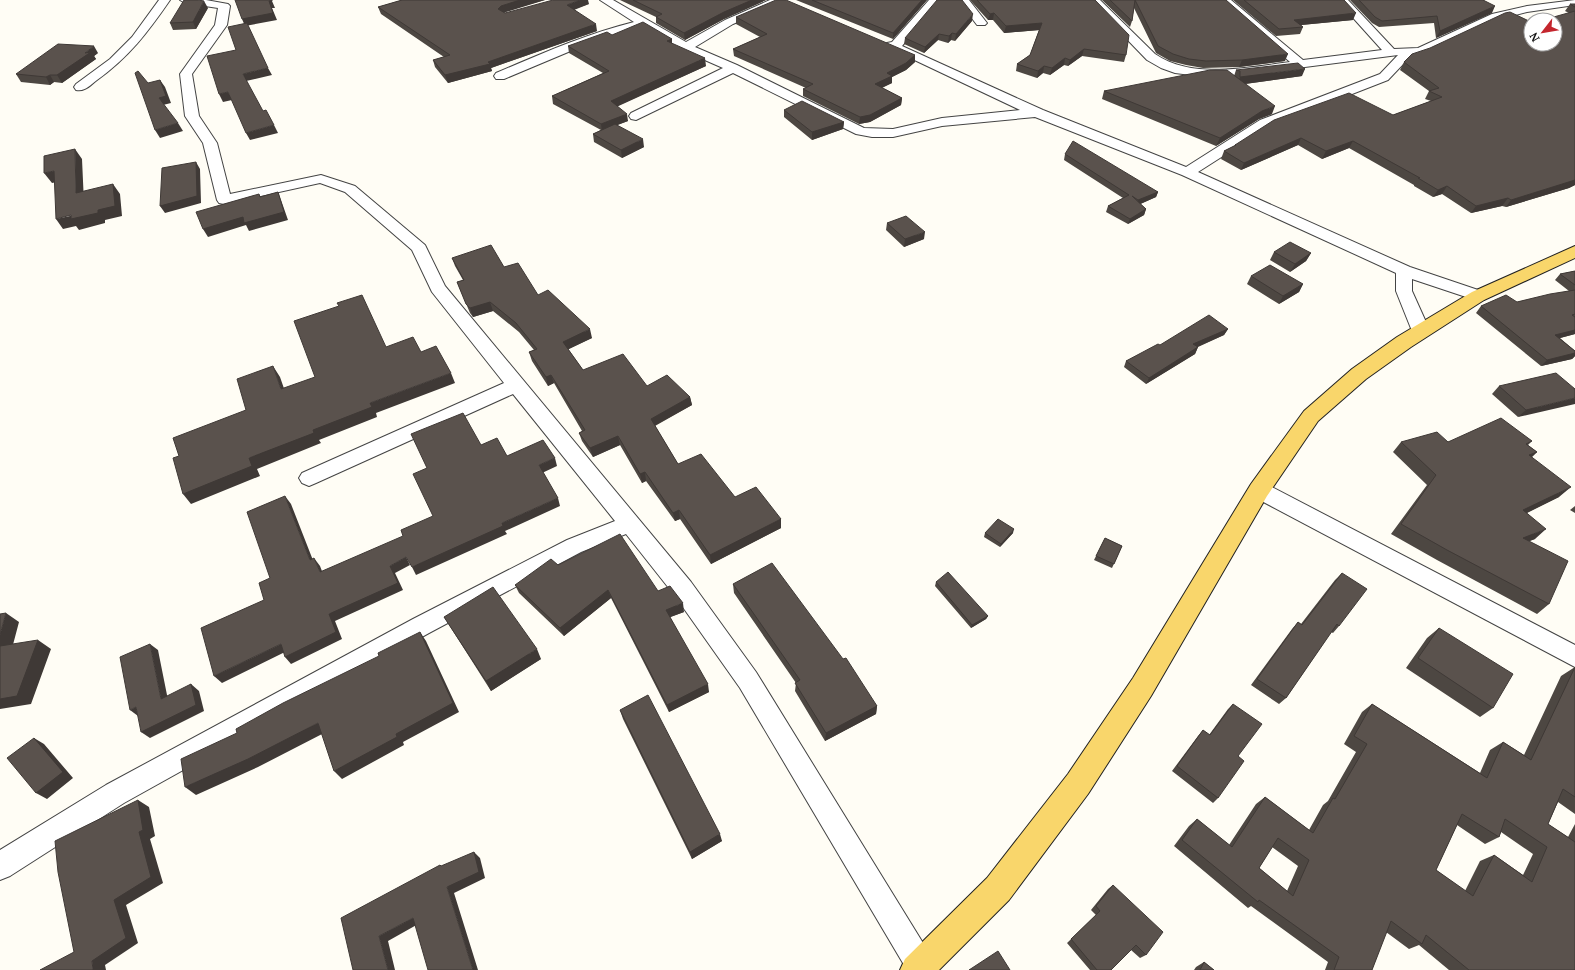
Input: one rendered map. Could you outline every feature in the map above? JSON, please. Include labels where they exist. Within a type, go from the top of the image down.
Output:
[{"type":"main road","points":[[918,968],[998,889],[1078,784],[1142,687],[1259,490],[1312,416],[1359,374],[1421,331],[1478,296],[1575,251]]},
{"type":"street","points":[[80,87],[114,62],[136,39],[164,0]]},
{"type":"street","points":[[185,0],[224,6],[221,25],[186,74],[192,116],[210,143],[224,200],[322,179],[350,189],[418,248],[438,288],[683,589],[748,680],[918,968]]},
{"type":"street","points":[[605,0],[686,47],[733,68],[861,131],[876,134],[888,134],[940,123],[1000,114],[1038,113]]},
{"type":"street","points":[[895,46],[935,0]]},
{"type":"street","points":[[963,0],[981,23]]},
{"type":"street","points":[[1094,0],[1159,63],[1174,69],[1196,72],[1236,72],[1390,52],[1421,51]]},
{"type":"street","points":[[1224,0],[1300,64]]},
{"type":"street","points":[[1342,0],[1390,52]]},
{"type":"street","points":[[686,47],[729,22],[783,1]]},
{"type":"street","points":[[1186,172],[1265,123],[1384,77],[1403,57],[1421,51],[1496,16],[1527,9],[1575,2]]},
{"type":"street","points":[[1512,3],[1527,9]]},
{"type":"street","points":[[500,76],[562,49],[615,30],[643,23]]},
{"type":"street","points":[[880,41],[895,46],[1038,113],[1186,172],[1404,271],[1478,296]]},
{"type":"street","points":[[636,116],[733,68]]},
{"type":"street","points":[[1404,271],[1404,291],[1421,331]]},
{"type":"street","points":[[309,478],[516,385]]},
{"type":"street","points":[[1259,490],[1575,657]]},
{"type":"street","points":[[0,866],[115,794],[414,630],[574,546],[629,524]]},
{"type":"building","points":[[184,0],[204,1],[193,22],[170,23]]},
{"type":"building","points":[[235,0],[272,0],[269,1],[273,13],[242,19]]},
{"type":"building","points":[[402,0],[520,0],[501,6],[498,9],[505,13],[553,0],[580,0],[567,5],[596,24],[488,62],[490,64],[445,75],[433,60],[450,55],[378,7]]},
{"type":"building","points":[[633,0],[752,0],[724,12],[684,33],[656,17],[662,14]]},
{"type":"building","points":[[776,0],[786,0],[915,55],[906,63],[887,73],[892,76],[875,84],[902,98],[870,115],[860,117],[803,89],[813,84],[733,49],[767,34],[736,17]]},
{"type":"building","points":[[812,0],[922,0],[893,33]]},
{"type":"building","points":[[937,0],[962,0],[973,14],[956,34],[952,33],[949,36],[939,34],[925,47],[905,38]]},
{"type":"building","points":[[977,0],[1095,0],[1129,35],[1126,55],[1084,49],[1070,60],[1065,58],[1052,68],[1044,66],[1038,71],[1017,64],[1030,55],[1042,23],[1006,26],[994,13],[990,14]]},
{"type":"building","points":[[1110,0],[1135,0],[1132,21]]},
{"type":"building","points":[[1135,0],[1226,0],[1288,54],[1242,60],[1206,61],[1189,59],[1173,54],[1158,46]]},
{"type":"building","points":[[1244,0],[1344,0],[1356,13],[1294,20],[1303,27],[1279,29]]},
{"type":"building","points":[[1359,0],[1483,0],[1495,6],[1440,31],[1437,16],[1382,21],[1375,17]]},
{"type":"building","points":[[1575,11],[1575,180],[1511,200],[1508,198],[1476,206],[1447,186],[1438,190],[1418,178],[1420,178],[1353,141],[1326,151],[1301,138],[1244,163],[1224,151],[1236,145],[1274,120],[1349,93],[1393,115],[1442,97],[1429,91],[1439,88],[1404,62],[1412,54],[1430,48],[1505,13],[1510,12],[1523,18],[1523,52],[1563,52],[1563,14]]},
{"type":"building","points":[[643,22],[672,39],[667,41],[705,58],[611,101],[627,114],[601,124],[552,96],[609,71],[568,46],[607,32],[612,35]]},
{"type":"building","points":[[247,23],[268,68],[243,74],[263,111],[266,110],[274,125],[246,133],[228,92],[219,94],[207,56],[236,50],[228,27]]},
{"type":"building","points":[[58,44],[94,46],[85,53],[91,52],[57,75],[50,75],[46,77],[16,74]]},
{"type":"building","points":[[1298,63],[1305,69],[1240,77],[1240,71],[1236,70]]},
{"type":"building","points":[[1210,70],[1227,70],[1275,106],[1262,111],[1220,138],[1104,91]]},
{"type":"building","points":[[138,71],[148,83],[160,80],[166,96],[159,98],[178,123],[155,130],[135,73]]},
{"type":"building","points":[[802,101],[844,122],[812,132],[784,110]]},
{"type":"building","points":[[615,124],[643,139],[621,150],[593,134]]},
{"type":"building","points":[[1073,141],[1158,192],[1138,200],[1132,196],[1146,209],[1130,219],[1108,206],[1129,195],[1065,154]]},
{"type":"building","points":[[75,149],[76,193],[113,184],[115,206],[98,210],[98,213],[71,219],[71,215],[56,219],[54,171],[44,173],[44,156]]},
{"type":"building","points":[[196,162],[197,196],[160,206],[162,168]]},
{"type":"building","points":[[278,192],[284,212],[244,223],[243,217],[203,229],[196,212],[259,194],[260,197]]},
{"type":"building","points":[[906,216],[925,232],[905,239],[887,223]]},
{"type":"building","points":[[1290,242],[1311,253],[1295,264],[1274,252]]},
{"type":"building","points":[[491,245],[504,267],[518,263],[538,295],[548,290],[590,329],[563,342],[583,370],[623,354],[647,386],[667,375],[690,397],[651,419],[678,464],[701,454],[735,497],[756,487],[781,519],[710,555],[679,510],[673,513],[645,472],[640,474],[618,436],[590,448],[579,433],[585,430],[551,375],[546,377],[529,352],[537,349],[516,323],[490,302],[470,308],[466,304],[457,282],[464,280],[452,258]]},
{"type":"building","points":[[1270,265],[1303,284],[1283,296],[1251,276]]},
{"type":"building","points":[[1575,271],[1575,285],[1560,274]]},
{"type":"building","points":[[1575,290],[1575,314],[1572,315],[1575,317],[1575,330],[1555,335],[1575,351],[1575,353],[1547,360],[1481,306],[1506,295],[1517,302]]},
{"type":"building","points":[[362,295],[386,347],[413,337],[421,352],[436,346],[451,373],[370,403],[372,407],[313,430],[314,433],[249,458],[252,466],[183,494],[173,458],[179,456],[173,438],[246,410],[237,379],[273,366],[281,389],[315,377],[294,321],[339,306],[337,303]]},
{"type":"building","points":[[1209,315],[1228,329],[1193,344],[1198,347],[1149,378],[1126,361],[1158,344],[1160,345]]},
{"type":"building","points":[[1556,373],[1575,389],[1575,398],[1526,410],[1499,386]]},
{"type":"building","points":[[463,413],[481,445],[497,438],[507,456],[543,440],[555,458],[539,465],[558,498],[502,523],[503,526],[412,567],[406,557],[390,566],[398,583],[329,614],[336,632],[285,657],[281,644],[214,676],[201,628],[264,600],[259,583],[270,578],[247,512],[285,496],[310,560],[314,558],[320,572],[403,536],[401,530],[433,516],[413,474],[427,468],[411,434]]},
{"type":"building","points":[[1501,418],[1532,441],[1526,444],[1537,452],[1529,455],[1571,487],[1523,510],[1546,529],[1523,538],[1568,561],[1549,604],[1401,524],[1436,475],[1401,442],[1437,432],[1448,442]]},
{"type":"building","points":[[998,519],[1014,529],[1001,544],[985,533]]},
{"type":"building","points":[[620,534],[658,591],[670,586],[683,603],[666,610],[708,684],[667,705],[608,590],[560,628],[515,585],[551,559],[558,565]]},
{"type":"building","points":[[1105,538],[1122,546],[1114,564],[1096,556]]},
{"type":"building","points":[[772,563],[843,659],[846,658],[877,706],[826,733],[795,683],[800,680],[733,584]]},
{"type":"building","points":[[948,572],[988,616],[972,625],[936,582]]},
{"type":"building","points":[[1342,573],[1367,589],[1339,626],[1337,624],[1286,698],[1257,679],[1298,622],[1302,625]]},
{"type":"building","points":[[493,587],[537,649],[486,681],[444,617]]},
{"type":"building","points":[[6,613],[0,635],[0,614]]},
{"type":"building","points":[[1439,628],[1513,674],[1493,708],[1418,658]]},
{"type":"building","points":[[420,632],[453,703],[396,734],[397,737],[334,771],[318,723],[248,759],[185,787],[181,759],[237,733],[236,729],[283,703],[379,656],[378,653]]},
{"type":"building","points":[[38,640],[17,696],[0,699],[0,646]]},
{"type":"building","points":[[150,644],[161,699],[191,684],[196,705],[141,732],[136,707],[130,710],[120,657]]},
{"type":"building","points":[[1575,667],[1575,797],[1563,789],[1548,824],[1575,842],[1575,970],[1469,970],[1426,935],[1422,944],[1391,921],[1372,970],[1334,970],[1339,957],[1259,900],[1258,902],[1182,840],[1197,819],[1232,847],[1265,797],[1313,833],[1367,744],[1354,736],[1372,704],[1487,778],[1503,742],[1531,760]],"holes":[[[1462,814],[1499,837],[1505,819],[1547,847],[1532,882],[1494,855],[1473,896],[1436,870]],[[1278,838],[1309,860],[1293,896],[1259,868]]]},
{"type":"building","points":[[648,695],[720,834],[690,852],[620,710]]},
{"type":"building","points":[[1233,704],[1262,724],[1238,756],[1244,761],[1218,798],[1177,766],[1203,730],[1210,735]]},
{"type":"building","points":[[34,738],[63,772],[36,793],[7,758]]},
{"type":"building","points":[[138,800],[143,830],[139,832],[151,877],[114,900],[126,938],[92,961],[93,970],[40,970],[74,952],[58,872],[55,841]]},
{"type":"building","points":[[474,852],[479,872],[447,887],[473,970],[428,970],[413,918],[379,936],[388,970],[353,970],[341,918],[440,865],[441,866]]},
{"type":"building","points":[[1113,885],[1163,932],[1146,955],[1136,945],[1111,970],[1097,970],[1071,939],[1100,911],[1096,906]]},
{"type":"building","points":[[998,951],[1010,970],[969,970]]},
{"type":"building","points":[[1204,962],[1214,970],[1200,970]]}]
